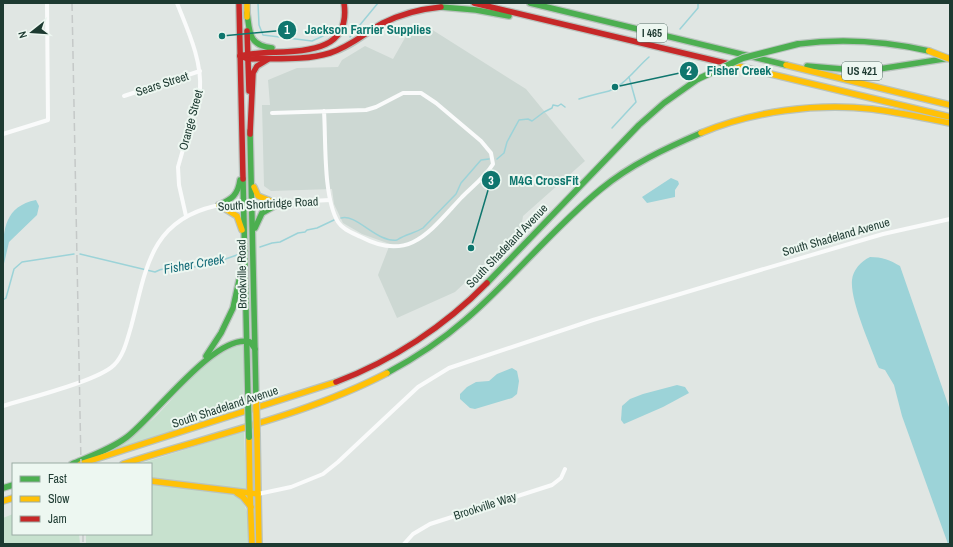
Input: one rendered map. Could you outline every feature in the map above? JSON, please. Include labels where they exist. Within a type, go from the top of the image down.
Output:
[{"type":"main road","name":"Brookville Road","points":[[239,3],[252,544]]},
{"type":"main road","name":"Brookville Road","points":[[247,3],[259,544]]},
{"type":"main road","points":[[248,56],[310,50],[324,46],[338,34],[344,18],[344,3]]},
{"type":"main road","points":[[474,3],[543,21]]},
{"type":"main road","name":"I 465","points":[[530,3],[950,105]]},
{"type":"main road","points":[[240,56],[271,58],[313,56],[331,53],[399,14],[431,6],[460,7],[510,17],[543,21]]},
{"type":"main road","points":[[247,13],[251,38],[258,46],[310,50]]},
{"type":"main road","name":"I 465","points":[[543,21],[950,117]]},
{"type":"main road","name":"South Shadeland Avenue","points":[[83,463],[322,388],[373,366],[411,344],[451,315],[480,290],[639,125],[664,103],[698,79],[743,58],[798,44],[829,40],[862,40],[921,49],[950,58]]},
{"type":"main road","points":[[250,134],[253,73],[260,63],[271,58]]},
{"type":"main road","name":"US 421","points":[[774,62],[853,71],[881,69],[950,58]]},
{"type":"main road","name":"South Shadeland Avenue","points":[[126,463],[328,400],[361,386],[398,367],[436,343],[476,312],[568,218],[602,188],[648,158],[699,134],[761,115],[822,108],[880,110],[950,123]]},
{"type":"main road","points":[[219,205],[229,202],[236,196],[239,189],[243,166]]},
{"type":"main road","points":[[251,175],[254,190],[258,196],[278,204]]},
{"type":"main road","points":[[253,237],[259,215],[263,211],[278,204]]},
{"type":"main road","points":[[219,205],[237,216],[245,236]]},
{"type":"main road","points":[[196,370],[219,338],[230,316],[236,297],[242,260],[245,253]]},
{"type":"main road","points":[[74,463],[101,452],[126,438],[145,422],[211,355],[222,348],[236,342],[247,341],[251,343],[255,349]]},
{"type":"main road","points":[[152,481],[258,494]]},
{"type":"main road","points":[[233,491],[241,495],[251,507]]},
{"type":"street","points":[[3,134],[48,120],[47,3]]},
{"type":"street","name":"Orange Street","points":[[177,3],[197,56],[200,71],[200,90],[178,167],[179,185],[186,216]]},
{"type":"street","name":"Sears Street","points":[[124,96],[200,71]]},
{"type":"street","points":[[272,113],[369,109],[402,93],[412,91],[422,93],[481,141],[491,153],[493,160],[490,168],[433,228],[420,238],[405,246],[396,248],[384,246],[365,240],[346,230],[338,222],[330,200],[324,111]]},
{"type":"street","name":"South Shortridge Road","points":[[3,406],[94,378],[114,366],[125,348],[149,263],[158,243],[166,232],[186,216],[200,209],[219,205],[278,204],[330,200]]},
{"type":"street","name":"South Shadeland Avenue","points":[[258,494],[291,487],[322,474],[371,431],[413,391],[431,378],[449,368],[593,320],[771,267],[883,234],[950,219]]},
{"type":"street","name":"Brookville Way","points":[[404,544],[413,534],[428,525],[552,485],[560,479],[565,469]]},
{"type":"shaded area","points":[[410,29],[431,29],[526,89],[585,161],[523,216],[521,230],[455,292],[397,318],[378,275],[390,244],[362,234],[343,223],[334,204],[332,189],[271,191],[264,186],[262,105],[270,105],[268,80],[297,68],[338,67],[342,60],[365,46],[393,59]]},
{"type":"green space","points":[[239,345],[244,346],[243,409],[100,456],[134,434],[153,419],[192,376],[214,357]]},
{"type":"green space","points":[[244,431],[246,489],[152,480],[152,463],[142,463]]},
{"type":"green space","points":[[152,484],[232,494],[243,503],[248,515],[248,544],[86,544],[86,535],[152,535]]},
{"type":"green space","points":[[12,514],[12,535],[79,535],[80,544],[3,544],[3,518]]},
{"type":"water","points":[[671,178],[678,181],[679,184],[675,190],[675,197],[647,203],[642,197]]},
{"type":"water","points":[[36,200],[39,206],[37,215],[9,242],[3,268],[3,246],[6,225],[16,209],[24,204]]},
{"type":"water","points":[[870,257],[886,259],[900,266],[950,410],[950,544],[948,544],[902,416],[894,385],[885,370],[879,368],[877,364],[857,311],[852,289],[852,280],[858,266]]},
{"type":"water","points":[[512,368],[517,371],[519,381],[517,394],[512,398],[475,409],[470,408],[460,399],[460,394],[467,387],[476,382],[489,381],[497,374]]},
{"type":"water","points":[[677,385],[685,387],[689,393],[663,407],[624,424],[621,420],[622,406],[630,399]]},
{"type":"waterway","points":[[258,3],[259,25],[263,35],[312,41],[323,36],[330,30]]},
{"type":"waterway","points":[[350,37],[378,3]]},
{"type":"waterway","name":"Fisher Creek","points":[[680,29],[698,8],[698,3]]},
{"type":"waterway","name":"Fisher Creek","points":[[579,99],[617,87],[649,57]]},
{"type":"waterway","points":[[612,128],[636,102],[629,77]]},
{"type":"waterway","name":"Fisher Creek","points":[[497,159],[504,153],[507,142],[519,120],[528,119],[532,121],[552,108],[553,105],[558,106],[561,104],[565,107]]},
{"type":"waterway","name":"Fisher Creek","points":[[341,218],[353,220],[389,240],[397,240],[423,228],[456,194],[461,183],[481,160],[489,159]]},
{"type":"waterway","name":"Fisher Creek","points":[[260,247],[280,242],[298,233],[317,228],[334,220]]},
{"type":"waterway","name":"Fisher Creek","points":[[3,300],[6,298],[14,269],[22,262],[74,254]]},
{"type":"waterway","name":"Fisher Creek","points":[[80,254],[155,272],[167,268],[195,267],[237,255]]},
{"type":"railway","points":[[72,3],[81,463]]},
{"type":"railway","points":[[83,535],[83,544]]},
{"type":"traffic: fast","points":[[530,3],[786,65]]},
{"type":"traffic: fast","points":[[441,7],[476,10],[509,16]]},
{"type":"traffic: fast","points":[[247,13],[250,32],[254,41],[258,44],[272,48]]},
{"type":"traffic: fast","points":[[798,44],[848,41],[880,43],[929,51]]},
{"type":"traffic: fast","points":[[698,79],[743,58],[798,44]]},
{"type":"traffic: fast","points":[[807,66],[866,71],[950,58]]},
{"type":"traffic: fast","points":[[487,283],[639,125],[664,103],[698,79]]},
{"type":"traffic: fast","points":[[250,131],[256,397]]},
{"type":"traffic: fast","points":[[387,373],[428,349],[465,320],[500,288],[583,204],[612,180],[649,158],[701,133]]},
{"type":"traffic: fast","points":[[243,179],[248,400]]},
{"type":"traffic: fast","points":[[219,205],[234,196],[238,189],[240,180]]},
{"type":"traffic: fast","points":[[255,228],[262,213],[278,204]]},
{"type":"traffic: fast","points":[[206,356],[221,333],[233,308],[245,253]]},
{"type":"traffic: fast","points":[[74,463],[108,449],[127,437],[139,427],[203,362],[220,350],[236,342],[250,342],[255,349]]},
{"type":"traffic: fast","points":[[248,400],[249,437]]},
{"type":"traffic: fast","points":[[3,488],[12,485]]},
{"type":"traffic: slow","points":[[247,3],[247,17]]},
{"type":"traffic: slow","points":[[929,51],[950,59]]},
{"type":"traffic: slow","points":[[729,64],[950,117]]},
{"type":"traffic: slow","points":[[786,65],[950,105]]},
{"type":"traffic: slow","points":[[701,133],[721,125],[763,114],[785,110],[829,107],[851,107],[882,110],[950,123]]},
{"type":"traffic: slow","points":[[254,187],[258,196],[278,204]]},
{"type":"traffic: slow","points":[[219,205],[237,216],[242,230]]},
{"type":"traffic: slow","points":[[126,463],[291,413],[356,388],[387,373]]},
{"type":"traffic: slow","points":[[83,463],[336,382]]},
{"type":"traffic: slow","points":[[256,397],[257,435]]},
{"type":"traffic: slow","points":[[249,437],[250,493],[258,494],[257,435]]},
{"type":"traffic: slow","points":[[152,481],[250,493]]},
{"type":"traffic: slow","points":[[237,493],[243,497],[251,507]]},
{"type":"traffic: slow","points":[[250,493],[252,544]]},
{"type":"traffic: slow","points":[[258,494],[259,544]]},
{"type":"traffic: slow","points":[[3,501],[12,498]]},
{"type":"traffic: jam","points":[[239,3],[243,179]]},
{"type":"traffic: jam","points":[[240,56],[255,53],[309,49],[325,45],[337,36],[344,23],[344,3]]},
{"type":"traffic: jam","points":[[474,3],[729,64]]},
{"type":"traffic: jam","points":[[240,56],[248,59],[289,59],[320,56],[344,47],[383,23],[397,17],[426,9],[441,7]]},
{"type":"traffic: jam","points":[[247,31],[249,91]]},
{"type":"traffic: jam","points":[[250,134],[253,73],[257,66],[267,60]]},
{"type":"traffic: jam","points":[[336,382],[377,364],[417,341],[454,314],[487,283]]},
{"type":"place","name":"Jackson Farrier Supplies","points":[[222,36]]},
{"type":"place","name":"Fisher Creek","points":[[615,87]]},
{"type":"place","name":"M4G CrossFit","points":[[471,248]]}]
